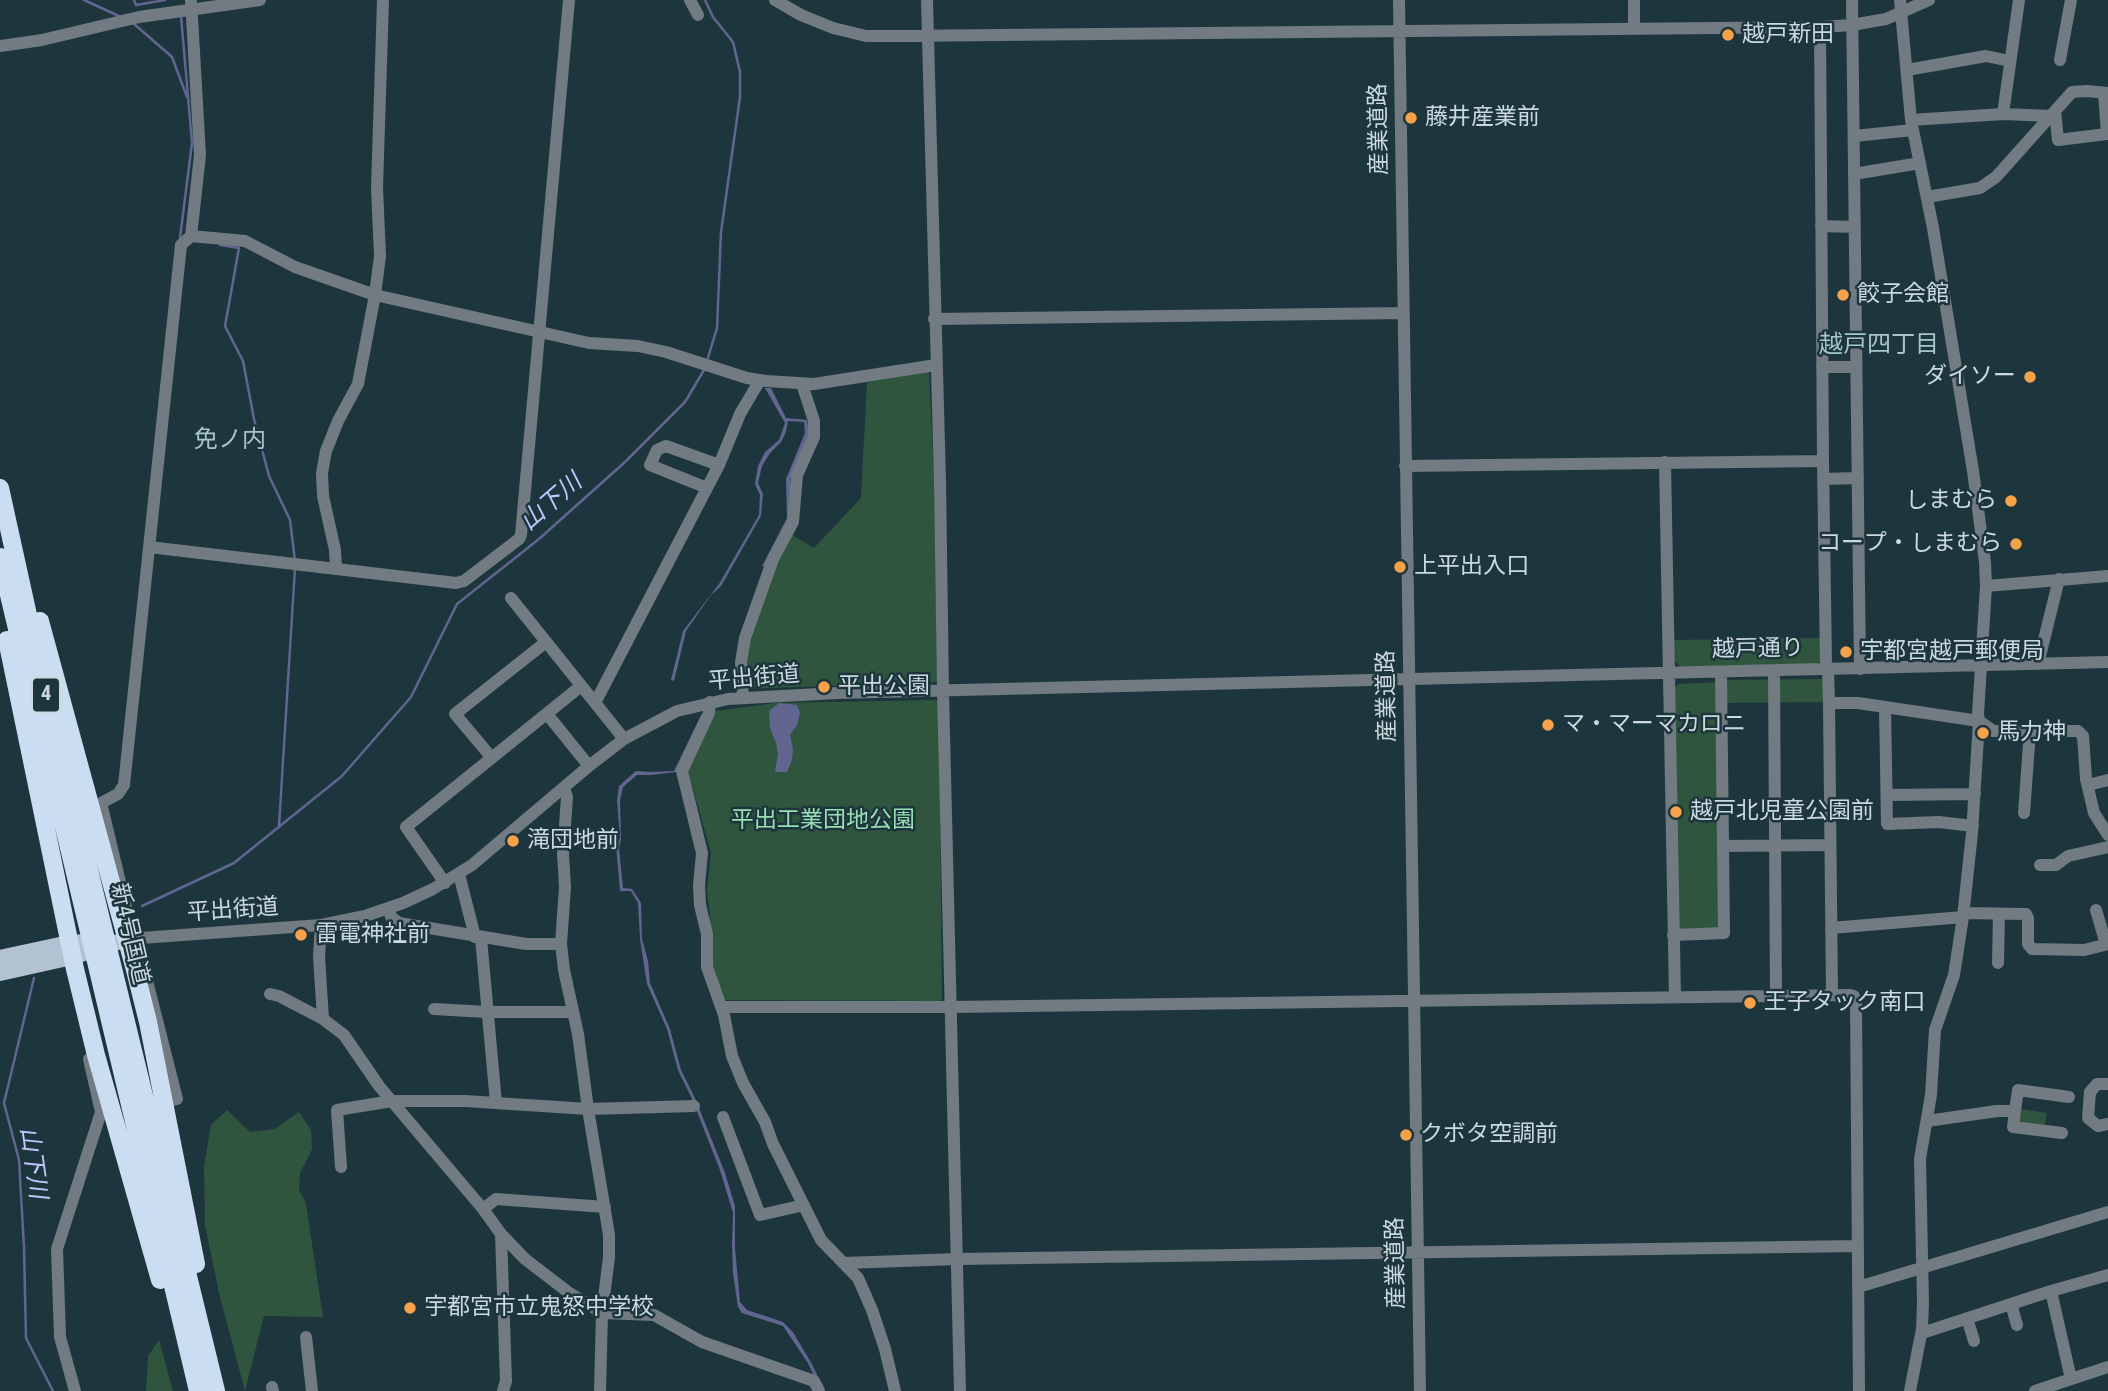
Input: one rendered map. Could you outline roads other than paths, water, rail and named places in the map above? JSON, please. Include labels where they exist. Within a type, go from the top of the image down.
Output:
[{"type":"highway","name":"新4号国道","points":[[0,490],[198,1391]]},
{"type":"highway","points":[[0,490],[13,516],[148,1022],[218,1391]]},
{"type":"highway","name":"新4号国道","points":[[0,557],[89,900]]},
{"type":"highway","points":[[0,606],[71,950],[96,1055],[191,1391]]},
{"type":"highway","name":"新4号国道","points":[[109,987],[218,1391]]},
{"type":"main road","points":[[0,973],[126,935]]},
{"type":"main road","points":[[0,958],[71,950]]},
{"type":"street","points":[[0,46],[42,40],[191,5],[260,0]]},
{"type":"street","points":[[336,568],[335,550],[323,496],[322,473],[326,451],[358,384],[375,295],[380,256],[376,188],[383,0]]},
{"type":"street","points":[[149,547],[456,583],[464,582],[519,539],[569,0]]},
{"type":"street","points":[[690,0],[698,15]]},
{"type":"street","points":[[775,0],[801,15],[833,28],[866,36],[1820,27],[1886,19],[1900,6],[1929,0]]},
{"type":"street","points":[[927,0],[960,1391]]},
{"type":"street","name":"産業道路","points":[[1399,0],[1420,1391]]},
{"type":"street","points":[[1634,0],[1634,28]]},
{"type":"street","points":[[1852,0],[1860,669]]},
{"type":"street","points":[[2003,114],[2020,0]]},
{"type":"street","points":[[2060,60],[2071,0]]},
{"type":"street","points":[[126,935],[130,922],[101,803],[118,794],[124,785],[181,245],[191,236],[200,155],[191,5]]},
{"type":"street","points":[[1900,6],[1912,125],[1927,197],[1973,471],[1986,586],[1973,826],[1964,915],[1954,975],[1935,1030],[1931,1095],[1920,1159],[1922,1333],[1910,1391]]},
{"type":"street","points":[[1820,27],[1823,461],[1832,994]]},
{"type":"street","points":[[1907,70],[1986,56],[2010,61]]},
{"type":"street","points":[[1927,197],[1980,188],[1996,177],[2053,113],[2072,92],[2106,93],[2107,134],[2058,140],[2053,113]]},
{"type":"street","points":[[1854,136],[1912,125],[2003,114],[2053,113]]},
{"type":"street","points":[[1854,174],[1920,163]]},
{"type":"street","points":[[1821,226],[1855,227]]},
{"type":"street","points":[[191,236],[245,242],[295,267],[375,295],[589,343],[638,346],[666,352],[760,380],[802,384],[936,365]]},
{"type":"street","points":[[934,320],[1403,313]]},
{"type":"street","points":[[1822,367],[1856,367]]},
{"type":"street","points":[[594,703],[719,465],[740,414],[760,380]]},
{"type":"street","points":[[743,697],[741,662],[745,638],[773,559],[793,522],[797,475],[814,437],[814,421],[802,384]]},
{"type":"street","points":[[707,488],[650,465],[657,450],[666,446],[719,465]]},
{"type":"street","points":[[1405,466],[1823,461]]},
{"type":"street","points":[[1665,463],[1675,997]]},
{"type":"street","points":[[1824,479],[1858,478]]},
{"type":"street","points":[[1986,586],[2108,576]]},
{"type":"street","points":[[2038,663],[2059,579]]},
{"type":"street","points":[[511,598],[624,739]]},
{"type":"street","points":[[492,758],[456,714],[546,642]]},
{"type":"street","name":"越戸通り","points":[[1409,679],[2108,662]]},
{"type":"street","points":[[1774,671],[1776,995]]},
{"type":"street","points":[[1673,935],[1724,933],[1721,672]]},
{"type":"street","name":"平出街道","points":[[126,935],[321,925],[389,909],[445,883],[484,856],[624,739],[677,711],[710,702],[743,697],[1409,679]]},
{"type":"street","points":[[445,883],[406,827],[581,686]]},
{"type":"street","points":[[710,702],[709,713],[682,771],[702,853],[699,885],[700,905],[707,934],[707,968],[721,1007],[732,1056],[743,1083],[765,1122],[773,1144],[821,1240],[858,1278],[885,1349],[895,1391]]},
{"type":"street","points":[[1829,703],[1858,703],[1979,721],[1993,731],[2078,731],[2083,736],[2094,813],[2104,822],[2108,835]]},
{"type":"street","points":[[1885,707],[1887,824],[1939,822],[1973,826]]},
{"type":"street","points":[[547,714],[589,766]]},
{"type":"street","points":[[2024,813],[2030,731]]},
{"type":"street","points":[[2088,785],[2108,780]]},
{"type":"street","points":[[564,788],[567,801],[561,944],[578,1034],[609,1235],[602,1312],[600,1391]]},
{"type":"street","points":[[1887,795],[1975,794]]},
{"type":"street","points":[[1723,846],[1830,845]]},
{"type":"street","points":[[2040,865],[2056,865],[2068,856],[2108,847]]},
{"type":"street","points":[[459,874],[478,937],[496,1104]]},
{"type":"street","points":[[389,909],[391,917],[399,923],[526,944],[561,944]]},
{"type":"street","points":[[1831,928],[1964,915],[2025,914],[2028,918],[2028,944],[2032,949],[2084,950],[2107,944],[2096,910]]},
{"type":"street","points":[[1998,914],[1998,963]]},
{"type":"street","points":[[321,925],[319,956],[323,1019]]},
{"type":"street","points":[[145,968],[177,1099],[172,1100]]},
{"type":"street","points":[[71,983],[101,1112],[105,1118],[57,1249],[60,1337],[75,1391]]},
{"type":"street","points":[[270,994],[323,1019],[350,1042],[369,1073],[501,1234],[525,1259],[583,1303],[602,1312],[654,1315],[702,1342],[814,1381],[819,1391]]},
{"type":"street","points":[[721,1007],[951,1007],[1850,995],[1856,999],[1859,1391]]},
{"type":"street","points":[[434,1009],[573,1012]]},
{"type":"street","points":[[2108,1084],[2097,1084],[2090,1093],[2088,1118],[2098,1126],[2108,1124]]},
{"type":"street","points":[[2062,1133],[2013,1127],[2018,1090],[2070,1097]]},
{"type":"street","points":[[341,1167],[338,1110],[392,1101],[465,1101],[588,1109],[694,1106]]},
{"type":"street","points":[[1927,1121],[2015,1111]]},
{"type":"street","points":[[723,1117],[760,1215],[804,1205]]},
{"type":"street","points":[[483,1209],[496,1199],[605,1206]]},
{"type":"street","points":[[1858,1287],[2108,1212]]},
{"type":"street","points":[[501,1234],[506,1381],[503,1391]]},
{"type":"street","points":[[844,1263],[957,1259],[1858,1246]]},
{"type":"street","points":[[1922,1333],[2108,1275]]},
{"type":"street","points":[[2051,1291],[2071,1379]]},
{"type":"street","points":[[2011,1304],[2017,1325]]},
{"type":"street","points":[[1967,1318],[1974,1341]]},
{"type":"street","points":[[306,1337],[312,1391]]},
{"type":"street","points":[[2035,1391],[2108,1367]]},
{"type":"water","points":[[765,388],[771,388],[786,418],[807,420],[809,434],[790,479],[791,519],[765,567],[762,566],[787,518],[786,479],[805,433],[804,422],[788,421],[781,442],[762,466],[758,483],[763,494],[761,516],[721,586],[711,595],[686,631],[674,681],[671,680],[683,631],[719,584],[759,515],[760,495],[755,484],[758,466],[765,452],[779,440],[785,423]]},
{"type":"water","points":[[779,703],[797,705],[800,713],[797,725],[790,735],[793,749],[787,772],[775,772],[778,754],[770,728],[769,711]]},
{"type":"water","points":[[701,715],[704,716],[676,772],[637,775],[623,787],[620,800],[621,840],[619,848],[623,888],[632,889],[641,903],[642,939],[650,983],[670,1029],[681,1070],[725,1173],[735,1206],[735,1248],[740,1302],[747,1310],[783,1322],[793,1332],[824,1391],[821,1391],[808,1363],[783,1326],[742,1313],[738,1307],[733,1273],[733,1213],[720,1170],[678,1070],[667,1029],[647,984],[640,939],[638,903],[631,891],[620,891],[616,845],[620,838],[617,800],[619,786],[636,771],[674,771]]},
{"type":"waterway","points":[[84,0],[121,17]]},
{"type":"waterway","points":[[134,0],[136,5],[165,0]]},
{"type":"waterway","name":"山下川","points":[[705,0],[713,17],[733,42],[740,72],[740,97],[721,232],[717,328],[707,361]]},
{"type":"waterway","points":[[181,16],[192,143],[182,238]]},
{"type":"waterway","points":[[133,23],[172,57],[187,97]]},
{"type":"waterway","points":[[220,245],[239,248],[225,326],[243,361],[269,476],[290,520],[295,561]]},
{"type":"waterway","name":"山下川","points":[[142,906],[234,863],[342,776],[411,697],[457,604],[539,539],[625,462],[685,402],[704,370]]},
{"type":"waterway","points":[[279,826],[295,568]]},
{"type":"waterway","name":"山下川","points":[[34,978],[4,1103],[19,1160],[26,1338],[53,1391]]},
{"type":"place","name":"越戸新田","points":[[1728,35]]},
{"type":"place","name":"藤井産業前","points":[[1411,118]]},
{"type":"place","name":"餃子会館","points":[[1843,295]]},
{"type":"place","name":"ダイソー","points":[[2030,377]]},
{"type":"place","name":"しまむら","points":[[2011,501]]},
{"type":"place","name":"コープ・しまむら","points":[[2016,544]]},
{"type":"place","name":"上平出入口","points":[[1400,567]]},
{"type":"place","name":"宇都宮越戸郵便局","points":[[1846,652]]},
{"type":"place","name":"平出公園","points":[[824,687]]},
{"type":"place","name":"マ・マーマカロニ","points":[[1548,725]]},
{"type":"place","name":"馬力神","points":[[1983,733]]},
{"type":"place","name":"越戸北児童公園前","points":[[1676,812]]},
{"type":"place","name":"滝団地前","points":[[513,841]]},
{"type":"place","name":"雷電神社前","points":[[301,935]]},
{"type":"place","name":"王子タック南口","points":[[1750,1003]]},
{"type":"place","name":"クボタ空調前","points":[[1406,1135]]},
{"type":"place","name":"宇都宮市立鬼怒中学校","points":[[410,1308]]},
{"type":"district","name":"越戸四丁目","points":[[1879,346]]},
{"type":"district","name":"免ノ内","points":[[230,441]]},
{"type":"park label","name":"平出工業団地公園","points":[[823,821]]}]
